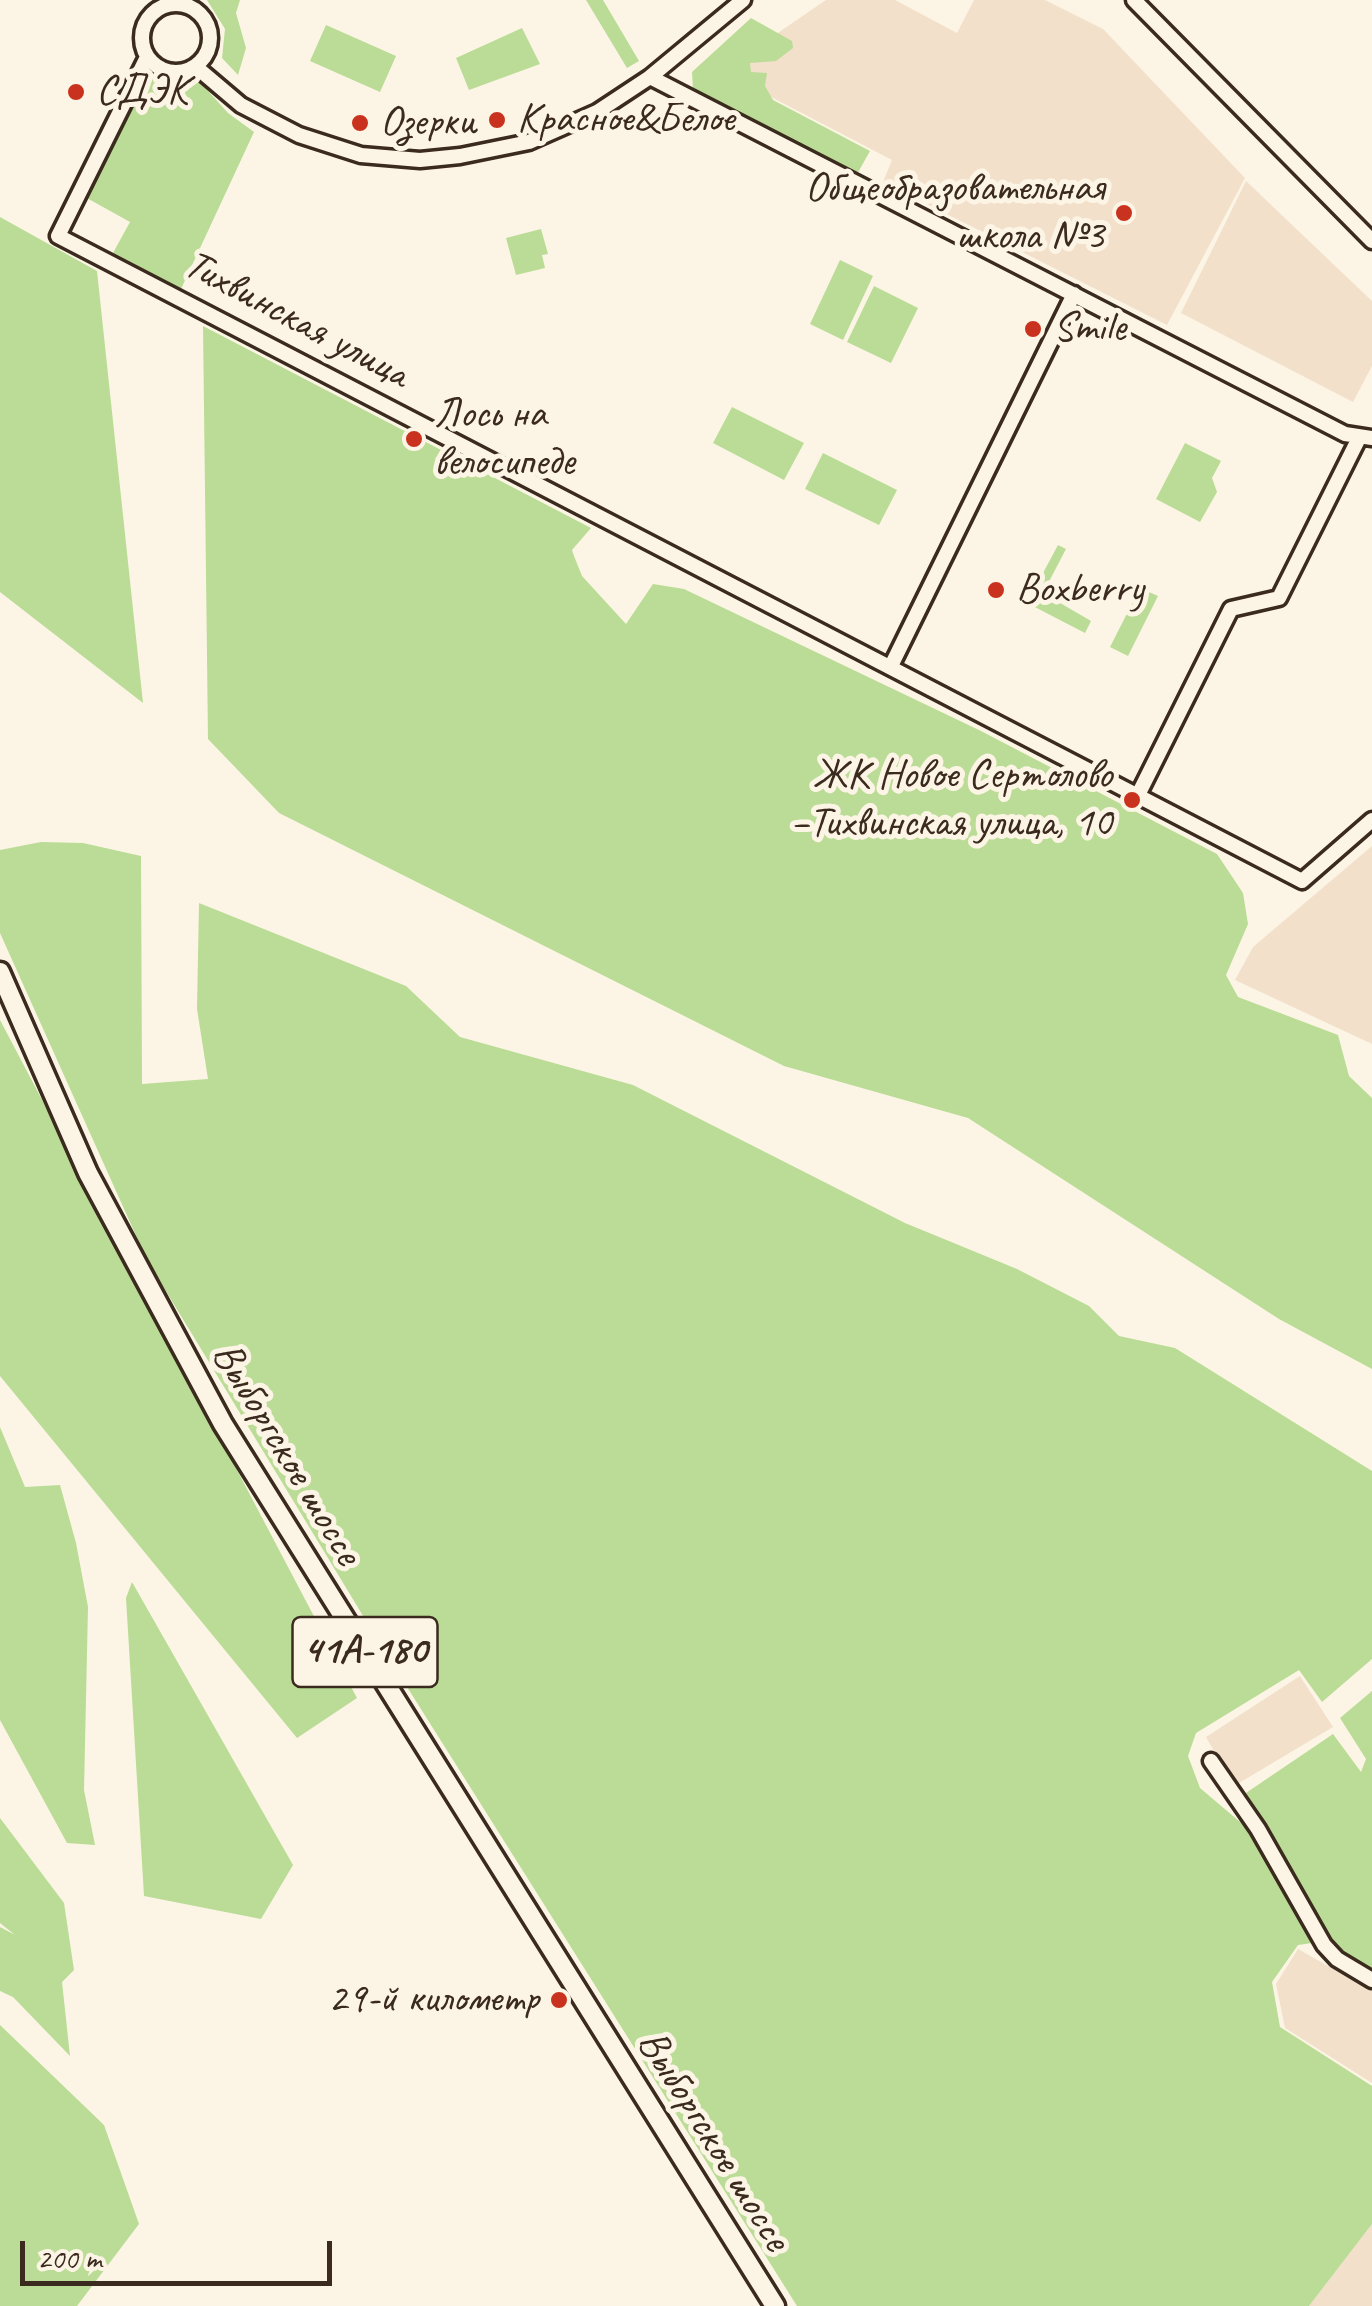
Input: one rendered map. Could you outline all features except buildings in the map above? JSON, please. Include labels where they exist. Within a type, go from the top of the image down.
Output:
[{"type":"main road","name":"Выборгское шоссе","points":[[0,972],[88,1173],[223,1424],[775,2306]]},
{"type":"street","points":[[195,66],[241,104],[299,136],[361,155],[420,160],[528,142],[597,112],[650,76],[743,0]]},
{"type":"street","points":[[1134,0],[1372,242]]},
{"type":"street","points":[[159,3],[190,6],[209,28],[205,56],[195,66],[169,72],[147,57],[143,26],[159,3]]},
{"type":"street","name":"Тихвинская улица","points":[[147,57],[58,236],[1302,881],[1372,820]]},
{"type":"street","points":[[650,76],[1365,438],[1278,598],[1231,610],[1138,795]]},
{"type":"street","points":[[892,666],[1074,294]]},
{"type":"street","points":[[1211,1761],[1258,1829],[1324,1946],[1337,1959],[1372,1980]]},
{"type":"shaded area","points":[[826,0],[895,0],[957,33],[974,0],[1045,0],[1103,29],[1245,178],[1167,325],[883,182],[892,160],[746,84],[744,56]]},
{"type":"shaded area","points":[[1246,181],[1372,301],[1372,366],[1353,402],[1181,313]]},
{"type":"shaded area","points":[[1372,846],[1372,1044],[1235,980],[1253,947]]},
{"type":"shaded area","points":[[1300,1676],[1333,1727],[1234,1786],[1206,1737]]},
{"type":"shaded area","points":[[1298,1949],[1372,1991],[1372,2083],[1285,2028],[1276,1984]]},
{"type":"shaded area","points":[[1372,2224],[1372,2306],[1309,2306]]},
{"type":"green space","points":[[207,0],[240,0],[236,13],[246,48],[238,75],[222,58],[225,29]]},
{"type":"green space","points":[[586,0],[603,0],[639,61],[627,68]]},
{"type":"green space","points":[[751,18],[792,41],[793,48],[776,61],[750,63],[751,72],[767,73],[765,86],[773,100],[870,151],[856,176],[693,90],[692,72]]},
{"type":"green space","points":[[326,25],[396,56],[380,92],[310,61]]},
{"type":"green space","points":[[522,28],[540,64],[469,90],[456,58]]},
{"type":"green space","points":[[149,76],[173,86],[199,81],[228,113],[254,132],[181,289],[113,253],[130,222],[85,197]]},
{"type":"green space","points":[[0,217],[97,271],[143,703],[0,592]]},
{"type":"green space","points":[[541,229],[548,254],[542,255],[545,268],[516,275],[506,238]]},
{"type":"green space","points":[[840,260],[873,276],[843,340],[810,324]]},
{"type":"green space","points":[[874,286],[918,308],[891,363],[847,342]]},
{"type":"green space","points":[[203,326],[591,528],[572,550],[574,556],[582,576],[626,624],[653,584],[684,589],[981,731],[1217,854],[1243,893],[1248,924],[1226,975],[1238,997],[1338,1035],[1349,1076],[1372,1098],[1372,1369],[1279,1319],[968,1118],[784,1066],[279,813],[208,739]]},
{"type":"green space","points":[[732,407],[804,443],[784,480],[713,443]]},
{"type":"green space","points":[[1185,443],[1221,461],[1212,478],[1217,492],[1200,522],[1156,499]]},
{"type":"green space","points":[[823,453],[897,490],[879,525],[805,489]]},
{"type":"green space","points":[[1058,545],[1066,549],[1043,593],[1091,621],[1085,633],[1027,603]]},
{"type":"green space","points":[[1140,588],[1158,596],[1128,656],[1110,647]]},
{"type":"green space","points":[[41,842],[83,843],[141,856],[142,1084],[208,1079],[197,1009],[199,903],[406,986],[460,1037],[633,1085],[905,1223],[1017,1269],[1089,1306],[1119,1336],[1175,1348],[1372,1471],[1372,1659],[1322,1702],[1299,1670],[1196,1733],[1188,1756],[1200,1788],[1246,1827],[1312,1943],[1298,1945],[1272,1982],[1280,2027],[1372,2086],[1372,2224],[1309,2306],[797,2306],[385,1652],[147,1260],[0,933],[0,850]]},
{"type":"green space","points":[[0,1020],[357,1698],[297,1738],[0,1376]]},
{"type":"green space","points":[[0,1427],[25,1487],[60,1485],[76,1543],[88,1607],[84,1790],[95,1845],[67,1843],[0,1720]]},
{"type":"green space","points":[[132,1582],[293,1865],[261,1919],[144,1896],[126,1598]]},
{"type":"green space","points":[[1372,1691],[1372,1969],[1328,1943],[1240,1797],[1333,1734],[1361,1772],[1366,1759],[1340,1718]]},
{"type":"green space","points":[[0,1818],[64,1903],[74,1970],[62,1982],[70,2056],[13,1997],[0,1991],[0,1927],[15,1935],[0,1923]]},
{"type":"green space","points":[[0,2025],[104,2125],[139,2224],[77,2306],[0,2306]]},
{"type":"place","name":"СДЭК","points":[[76,92]]},
{"type":"place","name":"Красное&Белое","points":[[497,120]]},
{"type":"place","name":"Озерки","points":[[360,123]]},
{"type":"place","name":"Общеобразовательная школа №3","points":[[1124,213]]},
{"type":"place","name":"Smile","points":[[1033,329]]},
{"type":"place","name":"Лось на велосипеде","points":[[414,439]]},
{"type":"place","name":"Boxberry","points":[[996,590]]},
{"type":"place","name":"ЖК Новое Сертолово –Тихвинская улица, 10","points":[[1132,800]]},
{"type":"place","name":"29-й километр","points":[[559,2000]]}]
